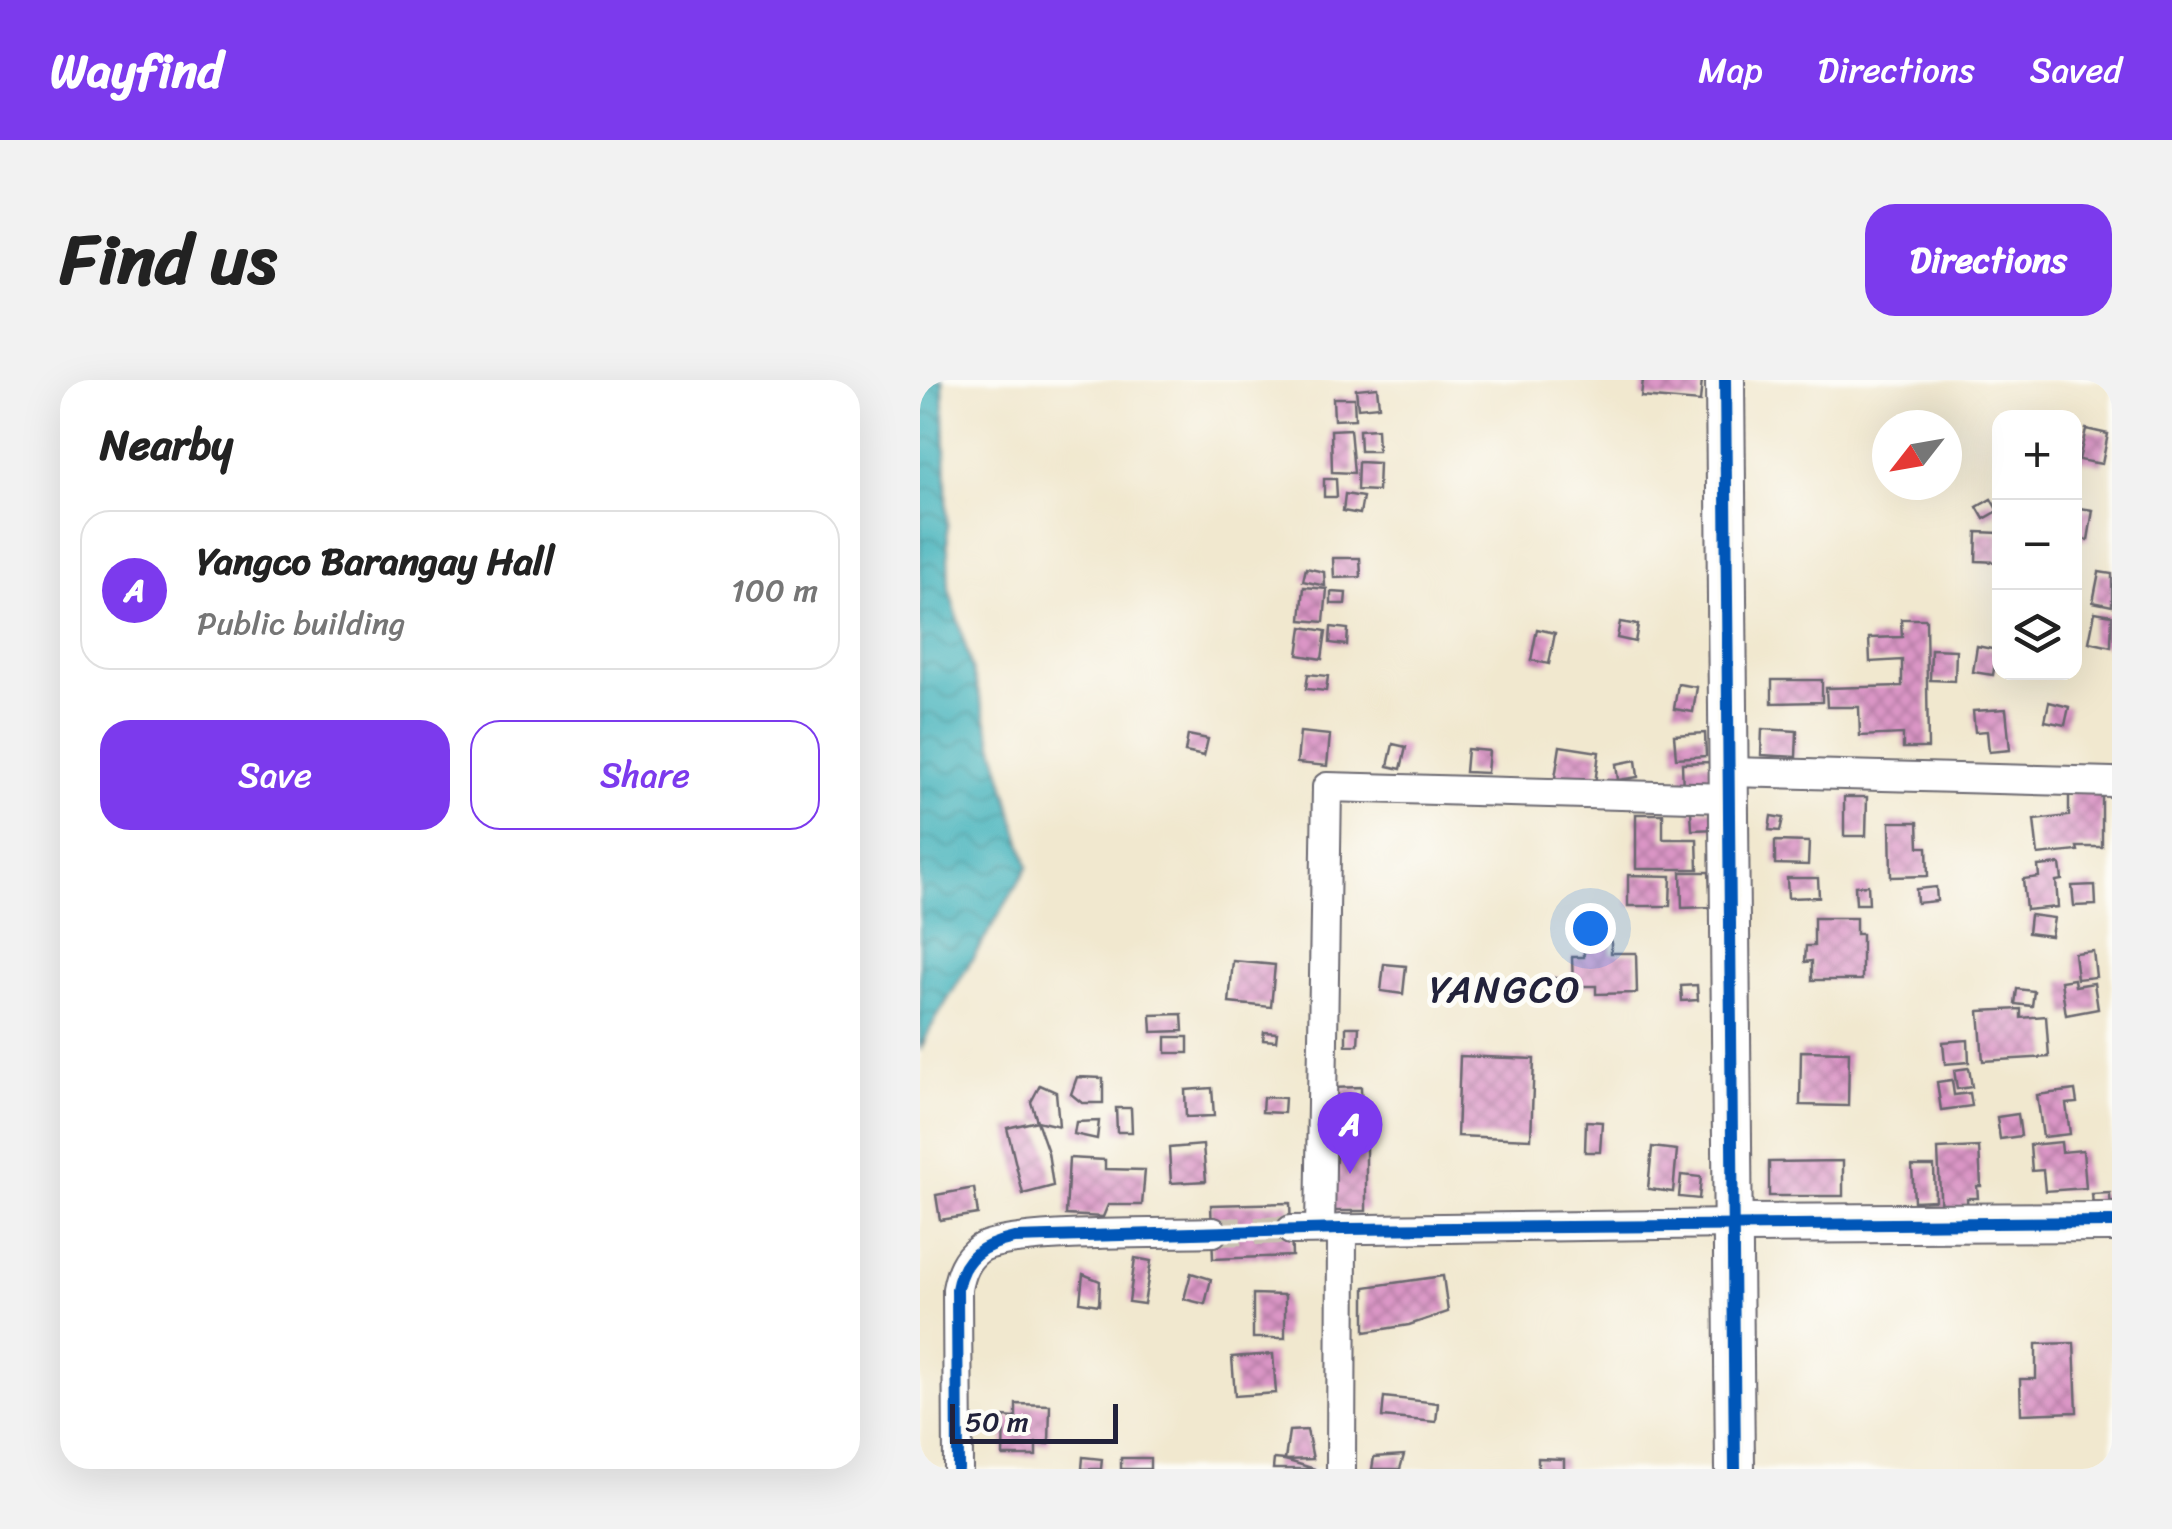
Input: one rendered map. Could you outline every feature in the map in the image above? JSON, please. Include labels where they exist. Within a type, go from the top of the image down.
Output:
[{"type":"street","points":[[1726,380],[1735,1469]]},
{"type":"street","points":[[1341,1469],[1331,1229],[1327,787],[2112,782]]},
{"type":"street","points":[[1291,1230],[2112,1222]]},
{"type":"street","points":[[958,1469],[957,1289],[960,1272],[979,1249],[1014,1238],[1212,1232]]},
{"type":"water","points":[[920,380],[943,380],[949,588],[1028,867],[920,1051]]},
{"type":"building","points":[[1643,380],[1702,380],[1700,402],[1641,397]]},
{"type":"building","points":[[1377,387],[1379,406],[1358,408],[1356,389]]},
{"type":"building","points":[[1333,398],[1354,398],[1355,419],[1334,420]]},
{"type":"building","points":[[1350,429],[1354,473],[1332,472],[1331,430]]},
{"type":"building","points":[[1377,429],[1378,451],[1360,451],[1359,430]]},
{"type":"building","points":[[2086,429],[2108,434],[2102,464],[2082,461]]},
{"type":"building","points":[[1358,462],[1379,463],[1378,491],[1357,490]]},
{"type":"building","points":[[1324,479],[1336,479],[1337,497],[1324,497]]},
{"type":"building","points":[[1345,494],[1363,497],[1360,514],[1343,511]]},
{"type":"building","points":[[1991,499],[1992,514],[1984,519],[1977,507]]},
{"type":"building","points":[[2082,508],[2093,510],[2088,540],[2082,539]]},
{"type":"building","points":[[1977,532],[1992,533],[1992,562],[1976,561]]},
{"type":"building","points":[[1333,558],[1360,558],[1361,577],[1334,578]]},
{"type":"building","points":[[1306,568],[1324,572],[1325,586],[1303,581]]},
{"type":"building","points":[[2099,572],[2112,574],[2112,606],[2093,602]]},
{"type":"building","points":[[1304,587],[1327,589],[1324,622],[1301,620]]},
{"type":"building","points":[[1331,592],[1346,593],[1345,604],[1331,604]]},
{"type":"building","points":[[2095,612],[2112,615],[2111,647],[2089,642]]},
{"type":"building","points":[[1901,619],[1926,619],[1928,748],[1903,748],[1903,734],[1860,736],[1859,707],[1827,707],[1826,688],[1902,686],[1902,660],[1870,662],[1869,638],[1902,637]]},
{"type":"building","points":[[1620,622],[1638,625],[1635,642],[1617,638]]},
{"type":"building","points":[[1302,627],[1326,631],[1322,659],[1298,655]]},
{"type":"building","points":[[1331,627],[1348,629],[1347,645],[1330,643]]},
{"type":"building","points":[[1537,629],[1555,633],[1549,664],[1531,660]]},
{"type":"building","points":[[1977,646],[1992,649],[1992,675],[1973,672]]},
{"type":"building","points":[[1931,649],[1956,650],[1955,681],[1930,680]]},
{"type":"building","points":[[1308,674],[1328,676],[1326,691],[1306,689]]},
{"type":"building","points":[[1772,680],[1822,680],[1822,702],[1772,703]]},
{"type":"building","points":[[1678,684],[1697,687],[1693,712],[1674,709]]},
{"type":"building","points":[[2049,702],[2069,707],[2065,725],[2045,721]]},
{"type":"building","points":[[2006,709],[2010,750],[1989,752],[1987,731],[1975,732],[1973,711]]},
{"type":"building","points":[[1762,729],[1797,731],[1796,757],[1761,755]]},
{"type":"building","points":[[1300,732],[1330,735],[1327,766],[1297,763]]},
{"type":"building","points":[[1705,733],[1706,756],[1676,758],[1674,735]]},
{"type":"building","points":[[1188,735],[1208,739],[1204,756],[1185,752]]},
{"type":"building","points":[[1393,744],[1406,747],[1401,769],[1388,766]]},
{"type":"building","points":[[1560,746],[1599,752],[1595,784],[1555,778]]},
{"type":"building","points":[[1467,749],[1489,751],[1487,773],[1465,772]]},
{"type":"building","points":[[1636,760],[1638,777],[1618,780],[1616,764]]},
{"type":"building","points":[[1710,762],[1711,791],[1683,792],[1682,763]]},
{"type":"building","points":[[2069,790],[2102,791],[2102,847],[2077,847],[2078,851],[2038,855],[2034,820],[2069,816]]},
{"type":"building","points":[[1844,797],[1867,797],[1866,836],[1844,836]]},
{"type":"building","points":[[1718,809],[1719,829],[1692,830],[1691,810]]},
{"type":"building","points":[[1636,814],[1663,814],[1663,839],[1697,839],[1698,869],[1636,869]]},
{"type":"building","points":[[1771,816],[1783,818],[1780,831],[1769,830]]},
{"type":"building","points":[[1890,822],[1918,822],[1919,847],[1927,847],[1928,876],[1891,877]]},
{"type":"building","points":[[1775,841],[1809,842],[1808,865],[1775,864]]},
{"type":"building","points":[[2060,864],[2062,880],[2056,881],[2058,907],[2026,910],[2023,879],[2039,877],[2038,866]]},
{"type":"building","points":[[1681,872],[1709,872],[1711,907],[1682,908]]},
{"type":"building","points":[[1628,875],[1671,876],[1670,906],[1628,906]]},
{"type":"building","points":[[1787,878],[1818,878],[1819,897],[1788,898]]},
{"type":"building","points":[[1868,885],[1869,904],[1856,904],[1855,886]]},
{"type":"building","points":[[2095,885],[2096,905],[2074,906],[2072,886]]},
{"type":"building","points":[[1936,887],[1937,901],[1917,903],[1916,889]]},
{"type":"building","points":[[2030,915],[2054,918],[2051,936],[2028,933]]},
{"type":"building","points":[[1814,918],[1856,918],[1856,934],[1862,934],[1862,980],[1812,980],[1812,961],[1805,962],[1806,946],[1814,946]]},
{"type":"building","points":[[1584,937],[1611,937],[1611,953],[1636,953],[1637,993],[1596,994],[1596,986],[1573,986],[1572,957],[1584,957]]},
{"type":"building","points":[[2093,951],[2096,977],[2077,979],[2074,953]]},
{"type":"building","points":[[1233,961],[1275,965],[1271,1007],[1229,1003]]},
{"type":"building","points":[[1384,964],[1406,966],[1403,994],[1381,991]]},
{"type":"building","points":[[1548,977],[1569,980],[1566,1001],[1546,998]]},
{"type":"building","points":[[2074,979],[2075,986],[2094,983],[2098,1009],[2066,1015],[2061,981]]},
{"type":"building","points":[[1697,985],[1698,1000],[1682,1001],[1681,986]]},
{"type":"building","points":[[2017,989],[2034,991],[2032,1006],[2015,1004]]},
{"type":"building","points":[[2021,1009],[2021,1018],[2046,1016],[2049,1057],[1983,1061],[1979,1011]]},
{"type":"building","points":[[1182,1014],[1183,1031],[1152,1032],[1151,1015]]},
{"type":"building","points":[[1346,1027],[1359,1027],[1358,1045],[1346,1045]]},
{"type":"building","points":[[1264,1032],[1277,1033],[1276,1041],[1263,1040]]},
{"type":"building","points":[[1166,1037],[1188,1037],[1188,1053],[1166,1053]]},
{"type":"building","points":[[1968,1040],[1969,1062],[1945,1064],[1943,1042]]},
{"type":"building","points":[[1801,1051],[1849,1052],[1848,1106],[1800,1105]]},
{"type":"building","points":[[1460,1056],[1534,1059],[1531,1139],[1457,1136]]},
{"type":"building","points":[[1969,1068],[1972,1087],[1957,1089],[1954,1070]]},
{"type":"building","points":[[1077,1077],[1103,1078],[1103,1103],[1082,1103],[1071,1094]]},
{"type":"building","points":[[1952,1080],[1954,1095],[1970,1093],[1972,1106],[1941,1110],[1937,1082]]},
{"type":"building","points":[[1040,1085],[1056,1092],[1059,1126],[1037,1121],[1031,1102]]},
{"type":"building","points":[[1361,1087],[1362,1123],[1331,1124],[1330,1088]]},
{"type":"building","points":[[1212,1088],[1214,1116],[1186,1117],[1185,1090]]},
{"type":"building","points":[[2075,1090],[2077,1103],[2066,1104],[2070,1134],[2043,1137],[2037,1095]]},
{"type":"building","points":[[1263,1097],[1285,1098],[1284,1113],[1262,1112]]},
{"type":"building","points":[[1116,1108],[1131,1108],[1132,1132],[1117,1132]]},
{"type":"building","points":[[2018,1114],[2021,1136],[2000,1139],[1997,1117]]},
{"type":"building","points":[[1037,1121],[1048,1152],[1053,1186],[1023,1194],[1007,1128]]},
{"type":"building","points":[[1099,1121],[1097,1139],[1074,1134],[1076,1122]]},
{"type":"building","points":[[1586,1121],[1602,1122],[1600,1152],[1585,1152]]},
{"type":"building","points":[[1333,1137],[1366,1137],[1366,1211],[1333,1211]]},
{"type":"building","points":[[2061,1142],[2062,1152],[2083,1150],[2086,1188],[2045,1191],[2043,1170],[2032,1171],[2030,1145]]},
{"type":"building","points":[[1203,1145],[1206,1181],[1171,1183],[1169,1148]]},
{"type":"building","points":[[1652,1147],[1677,1150],[1673,1192],[1648,1189]]},
{"type":"building","points":[[1979,1147],[1978,1198],[1967,1198],[1968,1216],[1941,1217],[1938,1149]]},
{"type":"building","points":[[1069,1158],[1105,1160],[1105,1169],[1145,1170],[1142,1205],[1108,1205],[1103,1217],[1066,1215]]},
{"type":"building","points":[[1843,1161],[1843,1196],[1769,1196],[1769,1162]]},
{"type":"building","points":[[1912,1166],[1934,1166],[1935,1200],[1914,1201]]},
{"type":"building","points":[[1681,1175],[1701,1177],[1699,1199],[1679,1197]]},
{"type":"building","points":[[974,1188],[978,1214],[940,1220],[936,1195]]},
{"type":"building","points":[[2110,1193],[2111,1215],[2094,1216],[2092,1194]]},
{"type":"building","points":[[1290,1203],[1292,1256],[1213,1259],[1211,1205]]},
{"type":"building","points":[[1135,1258],[1151,1261],[1144,1304],[1129,1302]]},
{"type":"building","points":[[1191,1273],[1211,1279],[1205,1304],[1184,1299]]},
{"type":"building","points":[[1083,1274],[1100,1281],[1099,1305],[1080,1302]]},
{"type":"building","points":[[1443,1276],[1448,1312],[1409,1325],[1365,1332],[1365,1287]]},
{"type":"building","points":[[1253,1294],[1285,1295],[1285,1338],[1253,1338]]},
{"type":"building","points":[[2074,1343],[2077,1412],[2021,1414],[2020,1379],[2036,1379],[2036,1344]]},
{"type":"building","points":[[1273,1354],[1276,1393],[1235,1396],[1232,1357]]},
{"type":"building","points":[[1384,1397],[1438,1403],[1436,1422],[1382,1417]]},
{"type":"building","points":[[1016,1404],[1050,1405],[1049,1444],[1036,1443],[1036,1456],[1003,1456],[1004,1417],[1016,1418]]},
{"type":"building","points":[[1307,1430],[1313,1459],[1285,1460],[1289,1431]]},
{"type":"building","points":[[1404,1455],[1400,1469],[1372,1469],[1374,1457]]},
{"type":"building","points":[[1083,1457],[1102,1459],[1101,1469],[1082,1469]]},
{"type":"building","points":[[1121,1458],[1150,1458],[1150,1469],[1121,1469]]},
{"type":"building","points":[[1538,1458],[1564,1459],[1564,1469],[1538,1469]]},
{"type":"building","points":[[1274,1459],[1285,1460],[1315,1469],[1273,1469]]},
{"type":"tunnel","points":[[1213,1232],[1291,1230]]},
{"type":"cycle path","points":[[1725,380],[1735,1469]]},
{"type":"cycle path","points":[[958,1469],[957,1289],[969,1260],[993,1244],[1014,1238],[1342,1229],[2112,1222]]},
{"type":"place","name":"Yangco Barangay Hall","points":[[1350,1174]]},
{"type":"district","name":"YANGCO","points":[[1506,989]]}]
